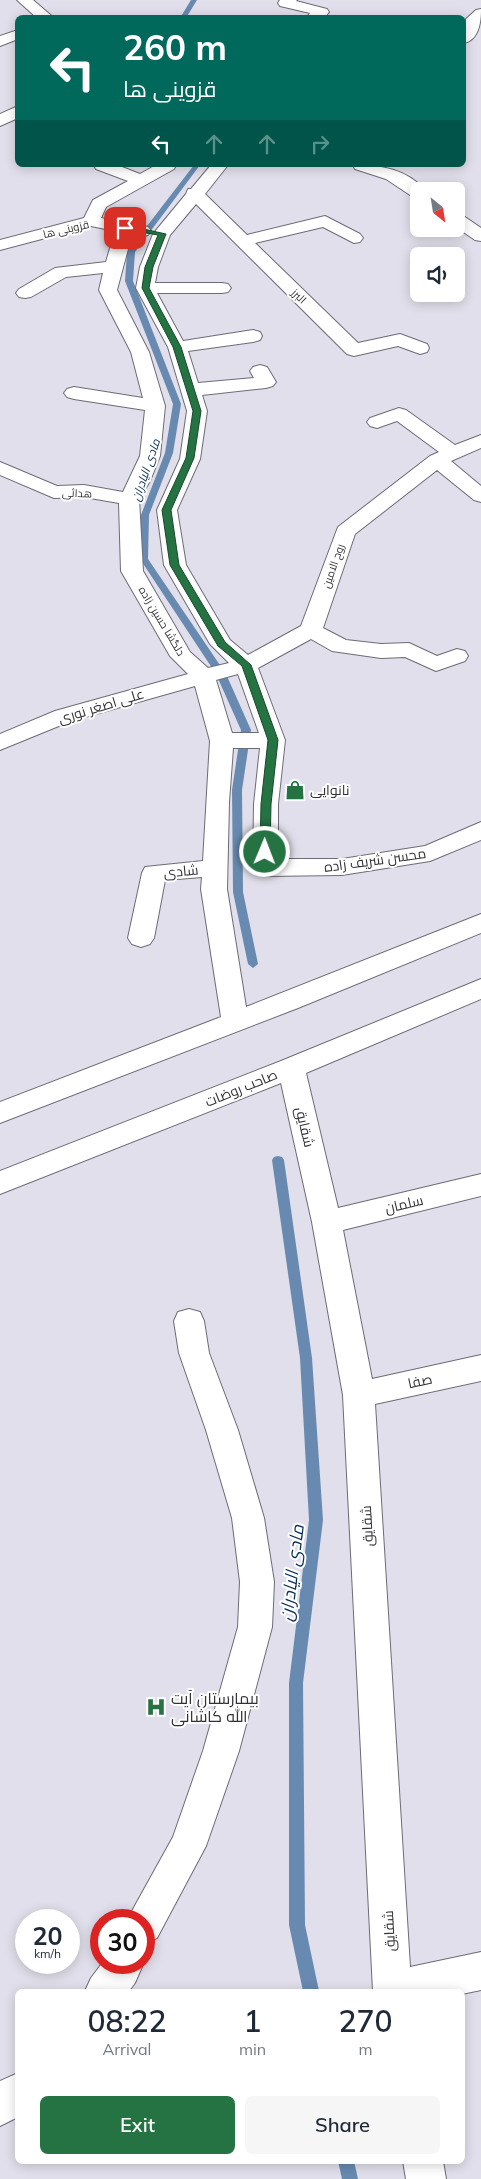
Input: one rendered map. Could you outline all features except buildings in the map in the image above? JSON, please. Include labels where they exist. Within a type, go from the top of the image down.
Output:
[{"type":"street","points":[[24,0],[43,15]]},
{"type":"street","points":[[290,0],[285,3],[322,12],[318,15]]},
{"type":"street","points":[[471,40],[473,19],[481,13]]},
{"type":"street","points":[[0,41],[15,35]]},
{"type":"street","points":[[0,121],[15,113]]},
{"type":"street","points":[[107,167],[142,180]]},
{"type":"street","points":[[91,222],[99,204],[165,167]]},
{"type":"street","points":[[218,167],[194,193],[162,234],[149,267],[145,288],[177,347],[197,411],[190,458],[167,510],[174,565],[221,644],[246,665],[273,740],[222,741]]},
{"type":"street","points":[[369,167],[385,171],[410,185]]},
{"type":"street","name":"البرز","points":[[194,193],[354,350],[400,340],[420,348]]},
{"type":"street","points":[[243,241],[325,221],[354,238]]},
{"type":"street","name":"قزوینی ها","points":[[0,245],[91,222],[162,234]]},
{"type":"street","points":[[465,226],[481,236]]},
{"type":"street","points":[[125,228],[113,266],[108,290],[140,352],[155,406],[150,456],[140,481],[129,499]]},
{"type":"street","points":[[25,293],[61,272],[113,266]]},
{"type":"street","points":[[145,288],[222,288]]},
{"type":"street","points":[[177,347],[253,336]]},
{"type":"street","points":[[191,390],[266,382],[260,371]]},
{"type":"street","points":[[74,394],[155,406]]},
{"type":"street","points":[[377,422],[399,414],[446,456],[481,496]]},
{"type":"street","name":"روح الامین","points":[[311,630],[345,530],[446,456],[481,441]]},
{"type":"street","name":"هدائی","points":[[0,468],[54,492],[84,491],[129,499]]},
{"type":"street","name":"دلگشا حسین زاده","points":[[129,499],[132,571],[181,656],[204,677]]},
{"type":"street","points":[[246,665],[311,630],[340,646],[381,651],[409,650],[436,664],[457,656]]},
{"type":"street","name":"علی اصغر نوری","points":[[0,742],[63,716],[246,665]]},
{"type":"street","points":[[204,677],[222,741],[217,802],[214,889],[235,1021]]},
{"type":"street","name":"محسن شریف زاده","points":[[273,740],[266,804],[265,868],[342,867],[430,853],[481,830]]},
{"type":"street","name":"شادی","points":[[142,938],[154,873],[215,868]]},
{"type":"street","points":[[0,1113],[298,998],[481,923]]},
{"type":"street","name":"صاحب روضات","points":[[0,1183],[291,1068],[481,988]]},
{"type":"street","name":"شقایق","points":[[291,1068],[327,1222],[360,1395],[392,1989]]},
{"type":"street","name":"سلمان","points":[[327,1222],[481,1185]]},
{"type":"street","points":[[153,1909],[188,1846],[221,1750],[255,1628],[257,1582],[248,1518],[222,1430],[194,1353],[189,1321]]},
{"type":"street","name":"صفا","points":[[360,1395],[481,1368]]},
{"type":"street","points":[[397,1989],[481,1971]]},
{"type":"street","points":[[106,1989],[119,1974]]},
{"type":"street","points":[[0,2106],[15,2094]]},
{"type":"street","points":[[424,2164],[426,2179]]},
{"type":"waterway","name":"مادی الیادران","points":[[185,15],[194,0]]},
{"type":"waterway","name":"مادی الیادران","points":[[195,167],[131,252],[129,281],[177,404],[169,453],[145,515],[144,559],[221,674],[246,730],[237,790],[238,892],[253,964]]},
{"type":"waterway","name":"مادی الیادران","points":[[278,1160],[306,1358],[316,1520],[296,1683],[297,1925],[311,1989]]},
{"type":"waterway","name":"مادی الیادران","points":[[347,2164],[350,2179]]},
{"type":"place","name":"نانوایی","points":[[295,790]]},
{"type":"place","name":"بیمارستان آیت الله کاشانی","points":[[156,1707]]},
{"type":"route","points":[[125,228],[162,234],[149,267],[145,288],[177,347],[197,411],[190,458],[167,510],[174,565],[221,644],[246,665],[273,740],[266,804],[265,852]]}]
